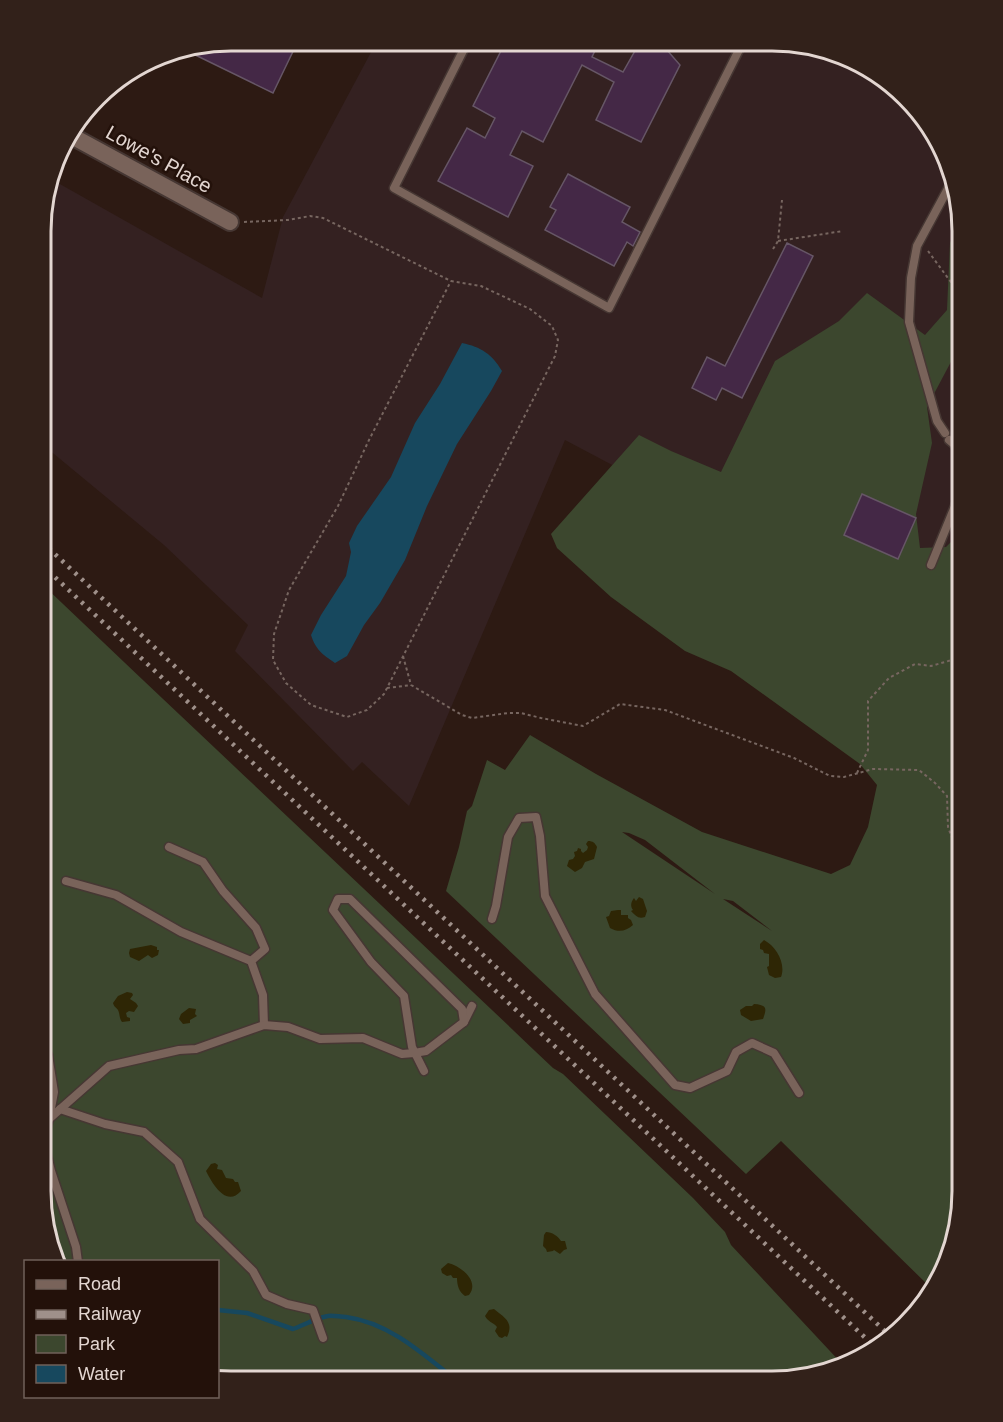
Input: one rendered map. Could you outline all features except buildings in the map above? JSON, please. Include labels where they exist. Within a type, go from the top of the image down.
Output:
[{"type":"street","name":"Lowe's Place","points":[[76,139],[230,222]]},
{"type":"lane","points":[[463,51],[394,188],[609,308],[738,51]]},
{"type":"lane","points":[[947,190],[917,246],[911,278],[909,322],[937,421],[952,441]]},
{"type":"lane","points":[[931,565],[952,514]]},
{"type":"lane","points":[[492,919],[508,837],[519,818],[536,817],[540,836],[545,896],[595,994],[675,1085],[690,1088],[727,1071],[736,1052],[752,1042],[774,1053],[799,1093]]},
{"type":"lane","points":[[169,847],[204,862],[223,891],[256,928],[265,949],[251,961]]},
{"type":"lane","points":[[66,881],[116,895],[181,932],[251,961],[263,995],[264,1025]]},
{"type":"lane","points":[[424,1071],[412,1047],[404,996],[371,962],[333,910],[338,899],[350,899],[378,925],[462,1009],[464,1022]]},
{"type":"lane","points":[[51,1117],[109,1066],[179,1050],[196,1049],[264,1025],[288,1027],[320,1039],[363,1038],[402,1054],[414,1053],[426,1051],[464,1022],[472,1006]]},
{"type":"lane","points":[[51,1074],[54,1092],[51,1102]]},
{"type":"lane","points":[[60,1109],[105,1124],[144,1132],[178,1162],[200,1219],[253,1270],[266,1295],[287,1304],[313,1310],[323,1338]]},
{"type":"lane","points":[[51,1171],[76,1247],[78,1260]]},
{"type":"path","points":[[773,249],[778,241],[782,200]]},
{"type":"path","points":[[230,222],[288,220],[310,216],[323,218],[451,281],[481,286],[530,309],[552,326],[558,340],[555,356],[384,694],[367,710],[347,717],[311,705],[286,683],[273,660],[274,634],[289,590],[338,506],[369,440],[451,281]]},
{"type":"path","points":[[778,241],[843,231]]},
{"type":"path","points":[[917,246],[928,252],[952,284]]},
{"type":"path","points":[[403,656],[411,685]]},
{"type":"path","points":[[857,774],[868,750],[868,701],[889,678],[915,663],[931,666],[952,660]]},
{"type":"path","points":[[386,688],[411,685],[462,716],[472,718],[521,713],[583,726],[620,705],[665,710],[794,758],[830,776],[844,777],[873,769],[919,770],[947,796],[948,827],[952,838]]},
{"type":"shaded area","points":[[372,51],[772,51],[807,54],[852,70],[872,81],[907,112],[922,131],[938,162],[946,185],[950,208],[952,231],[952,645],[565,440],[409,806],[362,762],[353,771],[235,651],[248,625],[164,545],[51,451],[51,231],[58,183],[262,298],[283,217]]},
{"type":"green space","points":[[952,238],[952,360],[927,407],[932,443],[916,514],[920,548],[946,547],[952,541],[952,1203],[949,1226],[942,1249],[926,1283],[781,1141],[746,1174],[446,891],[467,811],[472,806],[487,760],[505,770],[530,735],[702,832],[831,874],[850,865],[868,827],[877,785],[860,764],[731,671],[685,651],[611,597],[557,548],[551,534],[639,435],[721,472],[775,361],[839,321],[867,293],[925,335],[947,310]],"holes":[[[622,832],[645,840],[715,894]],[[723,899],[733,901],[772,931]]]},
{"type":"green space","points":[[51,593],[693,1198],[725,1232],[731,1245],[837,1358],[818,1365],[772,1371],[219,1370],[219,1260],[66,1260],[54,1226],[51,1191]]},
{"type":"sand","points":[[588,841],[594,842],[597,847],[594,859],[585,862],[582,868],[575,872],[567,866],[569,860],[573,859],[574,852],[578,848],[583,853],[587,850]]},
{"type":"sand","points":[[639,897],[643,899],[647,911],[645,917],[636,916],[631,911],[634,898],[636,901]]},
{"type":"sand","points":[[621,910],[621,915],[628,915],[633,925],[622,931],[610,928],[606,917],[611,911]]},
{"type":"sand","points":[[764,940],[779,956],[782,967],[781,977],[775,978],[769,975],[767,967],[769,966],[769,954],[760,949],[760,944]]},
{"type":"sand","points":[[151,945],[157,947],[158,955],[152,958],[148,955],[139,961],[130,957],[130,949]]},
{"type":"sand","points":[[127,992],[132,993],[130,999],[138,1006],[134,1012],[126,1013],[130,1021],[122,1022],[113,1003],[118,996]]},
{"type":"sand","points":[[754,1004],[765,1008],[763,1019],[751,1021],[741,1015],[740,1010]]},
{"type":"sand","points":[[189,1008],[196,1009],[197,1016],[190,1020],[190,1023],[183,1024],[179,1019],[181,1014]]},
{"type":"sand","points":[[211,1164],[218,1165],[217,1169],[222,1170],[226,1178],[238,1182],[241,1191],[235,1196],[230,1197],[220,1192],[212,1182],[206,1171]]},
{"type":"sand","points":[[546,1232],[565,1241],[567,1249],[560,1254],[554,1250],[547,1252],[543,1246]]},
{"type":"sand","points":[[448,1263],[468,1275],[472,1285],[469,1295],[465,1296],[461,1292],[457,1278],[442,1273],[441,1269]]},
{"type":"sand","points":[[494,1309],[509,1324],[507,1337],[499,1337],[495,1331],[497,1327],[485,1316],[489,1310]]},
{"type":"water","points":[[462,343],[485,352],[502,371],[457,444],[427,506],[405,560],[347,656],[335,663],[320,651],[311,635],[346,576],[351,552],[349,543],[357,526],[391,477],[415,423]]},
{"type":"waterway","points":[[219,1310],[247,1313],[293,1329],[328,1316],[362,1320],[405,1341],[445,1371]]},
{"type":"railway","points":[[51,550],[885,1331]]},
{"type":"railway","points":[[51,573],[870,1342]]}]
